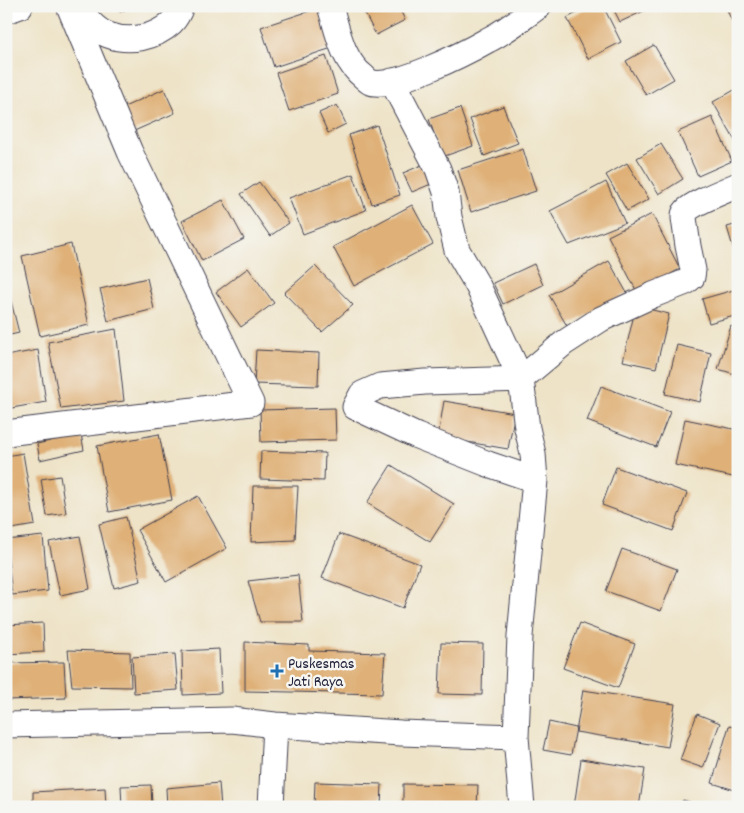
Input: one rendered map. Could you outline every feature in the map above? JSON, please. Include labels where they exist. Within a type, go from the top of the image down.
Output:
[{"type":"street","points":[[6,11],[20,6]]},
{"type":"street","points":[[6,433],[251,403],[130,152],[69,6]]},
{"type":"street","points":[[76,6],[92,25],[108,35],[125,39],[158,33],[172,22],[182,6]]},
{"type":"street","points":[[330,6],[345,55],[356,71],[371,82],[386,83],[436,66],[489,40],[539,6]]},
{"type":"street","points":[[392,81],[438,169],[446,192],[448,218],[457,250],[478,286],[521,379],[527,428],[533,454],[535,480],[520,636],[516,737],[522,807]]},
{"type":"street","points":[[535,480],[417,436],[355,407],[362,394],[380,386],[425,382],[521,379],[564,343],[600,319],[686,282],[692,277],[693,270],[684,214],[694,205],[738,185]]},
{"type":"street","points":[[6,726],[232,720],[274,725],[401,733],[516,737]]},
{"type":"street","points":[[271,807],[274,725]]},
{"type":"building","points":[[118,6],[134,6],[120,12]]},
{"type":"building","points":[[370,6],[398,6],[405,20],[376,35],[363,10]]},
{"type":"building","points":[[590,6],[603,6],[621,42],[588,59],[567,18]]},
{"type":"building","points":[[612,6],[650,6],[650,8],[620,22]]},
{"type":"building","points":[[725,6],[738,6],[738,28],[736,30]]},
{"type":"building","points":[[319,8],[332,48],[274,67],[261,27]]},
{"type":"building","points":[[654,45],[674,79],[646,95],[626,61]]},
{"type":"building","points":[[326,56],[338,94],[289,111],[276,73]]},
{"type":"building","points":[[738,88],[738,146],[713,102]]},
{"type":"building","points":[[164,89],[175,113],[132,132],[122,108]]},
{"type":"building","points":[[337,105],[346,124],[328,133],[319,113]]},
{"type":"building","points":[[503,106],[518,143],[484,156],[470,119]]},
{"type":"building","points":[[460,108],[473,146],[442,157],[429,119]]},
{"type":"building","points":[[712,117],[732,161],[698,176],[678,132]]},
{"type":"building","points":[[377,125],[400,195],[372,204],[349,135]]},
{"type":"building","points":[[661,144],[683,179],[659,194],[637,158]]},
{"type":"building","points":[[523,149],[536,191],[471,212],[458,170]]},
{"type":"building","points":[[627,163],[649,199],[627,211],[606,175]]},
{"type":"building","points":[[422,165],[431,184],[412,192],[403,173]]},
{"type":"building","points":[[353,174],[366,210],[303,234],[289,198]]},
{"type":"building","points":[[259,182],[289,223],[270,236],[241,194]]},
{"type":"building","points":[[606,182],[625,223],[569,245],[550,211]]},
{"type":"building","points":[[223,200],[244,239],[202,261],[182,221]]},
{"type":"building","points":[[412,205],[433,244],[354,286],[333,247]]},
{"type":"building","points":[[652,214],[680,269],[637,292],[608,236]]},
{"type":"building","points":[[738,224],[738,261],[737,261],[727,227]]},
{"type":"building","points":[[71,244],[89,325],[40,336],[22,256]]},
{"type":"building","points":[[609,261],[627,293],[567,326],[549,295]]},
{"type":"building","points":[[534,264],[543,285],[503,304],[493,283]]},
{"type":"building","points":[[315,266],[353,305],[322,332],[284,293]]},
{"type":"building","points":[[248,268],[274,303],[241,327],[216,292]]},
{"type":"building","points":[[147,278],[154,309],[108,321],[100,289]]},
{"type":"building","points":[[6,286],[19,333],[6,336]]},
{"type":"building","points":[[737,289],[738,315],[709,323],[702,299]]},
{"type":"building","points":[[636,306],[669,314],[656,368],[623,361]]},
{"type":"building","points":[[731,326],[738,329],[738,375],[718,369]]},
{"type":"building","points":[[116,329],[124,401],[61,409],[48,342]]},
{"type":"building","points":[[677,345],[711,353],[700,402],[665,394]]},
{"type":"building","points":[[38,350],[46,402],[6,409],[6,356]]},
{"type":"building","points":[[256,350],[319,353],[318,386],[254,384]]},
{"type":"building","points":[[601,386],[670,412],[656,447],[587,421]]},
{"type":"building","points":[[444,401],[515,413],[508,449],[438,437]]},
{"type":"building","points":[[335,408],[336,440],[261,442],[260,410]]},
{"type":"building","points":[[685,419],[738,430],[738,478],[675,465]]},
{"type":"building","points":[[81,434],[84,450],[40,460],[37,444]]},
{"type":"building","points":[[159,434],[172,500],[109,512],[97,446]]},
{"type":"building","points":[[261,451],[325,453],[324,481],[260,479]]},
{"type":"building","points":[[23,453],[35,525],[6,530],[6,456]]},
{"type":"building","points":[[391,465],[454,504],[430,542],[367,503]]},
{"type":"building","points":[[616,467],[687,493],[673,531],[602,505]]},
{"type":"building","points":[[60,476],[66,513],[47,516],[41,479]]},
{"type":"building","points":[[253,486],[298,486],[295,540],[251,542]]},
{"type":"building","points":[[198,496],[227,548],[166,582],[137,530]]},
{"type":"building","points":[[126,517],[141,581],[114,588],[99,524]]},
{"type":"building","points":[[339,534],[420,564],[403,608],[322,578]]},
{"type":"building","points":[[43,536],[48,591],[12,595],[6,540]]},
{"type":"building","points":[[80,536],[90,589],[60,595],[49,542]]},
{"type":"building","points":[[622,549],[677,569],[661,611],[606,591]]},
{"type":"building","points":[[298,575],[303,622],[260,622],[248,581]]},
{"type":"building","points":[[43,623],[44,652],[6,654],[6,625]]},
{"type":"building","points":[[580,623],[635,644],[618,688],[563,668]]},
{"type":"building","points":[[245,642],[309,645],[309,651],[385,653],[382,694],[245,691]]},
{"type":"building","points":[[441,643],[483,644],[482,695],[439,694]]},
{"type":"building","points":[[219,649],[221,693],[183,695],[182,651]]},
{"type":"building","points":[[68,650],[130,652],[131,687],[72,686]]},
{"type":"building","points":[[175,654],[178,690],[134,693],[132,657]]},
{"type":"building","points":[[64,662],[66,698],[6,700],[6,663]]},
{"type":"building","points":[[583,690],[675,704],[668,747],[576,732]]},
{"type":"building","points":[[697,714],[720,723],[703,768],[680,760]]},
{"type":"building","points":[[549,722],[576,728],[571,755],[543,750]]},
{"type":"building","points":[[729,726],[738,728],[738,791],[712,783]]},
{"type":"building","points":[[581,759],[645,769],[639,807],[574,807]]},
{"type":"building","points":[[315,782],[382,784],[381,807],[314,807]]},
{"type":"building","points":[[219,783],[221,807],[167,807],[166,788]]},
{"type":"building","points":[[403,784],[478,785],[477,807],[403,807]]},
{"type":"building","points":[[151,785],[152,807],[122,807],[121,786]]},
{"type":"building","points":[[105,788],[106,807],[33,807],[33,792]]},
{"type":"building","points":[[683,800],[704,806],[704,807],[680,807]]},
{"type":"place","name":"Puskesmas Jati Raya","points":[[277,671]]}]
